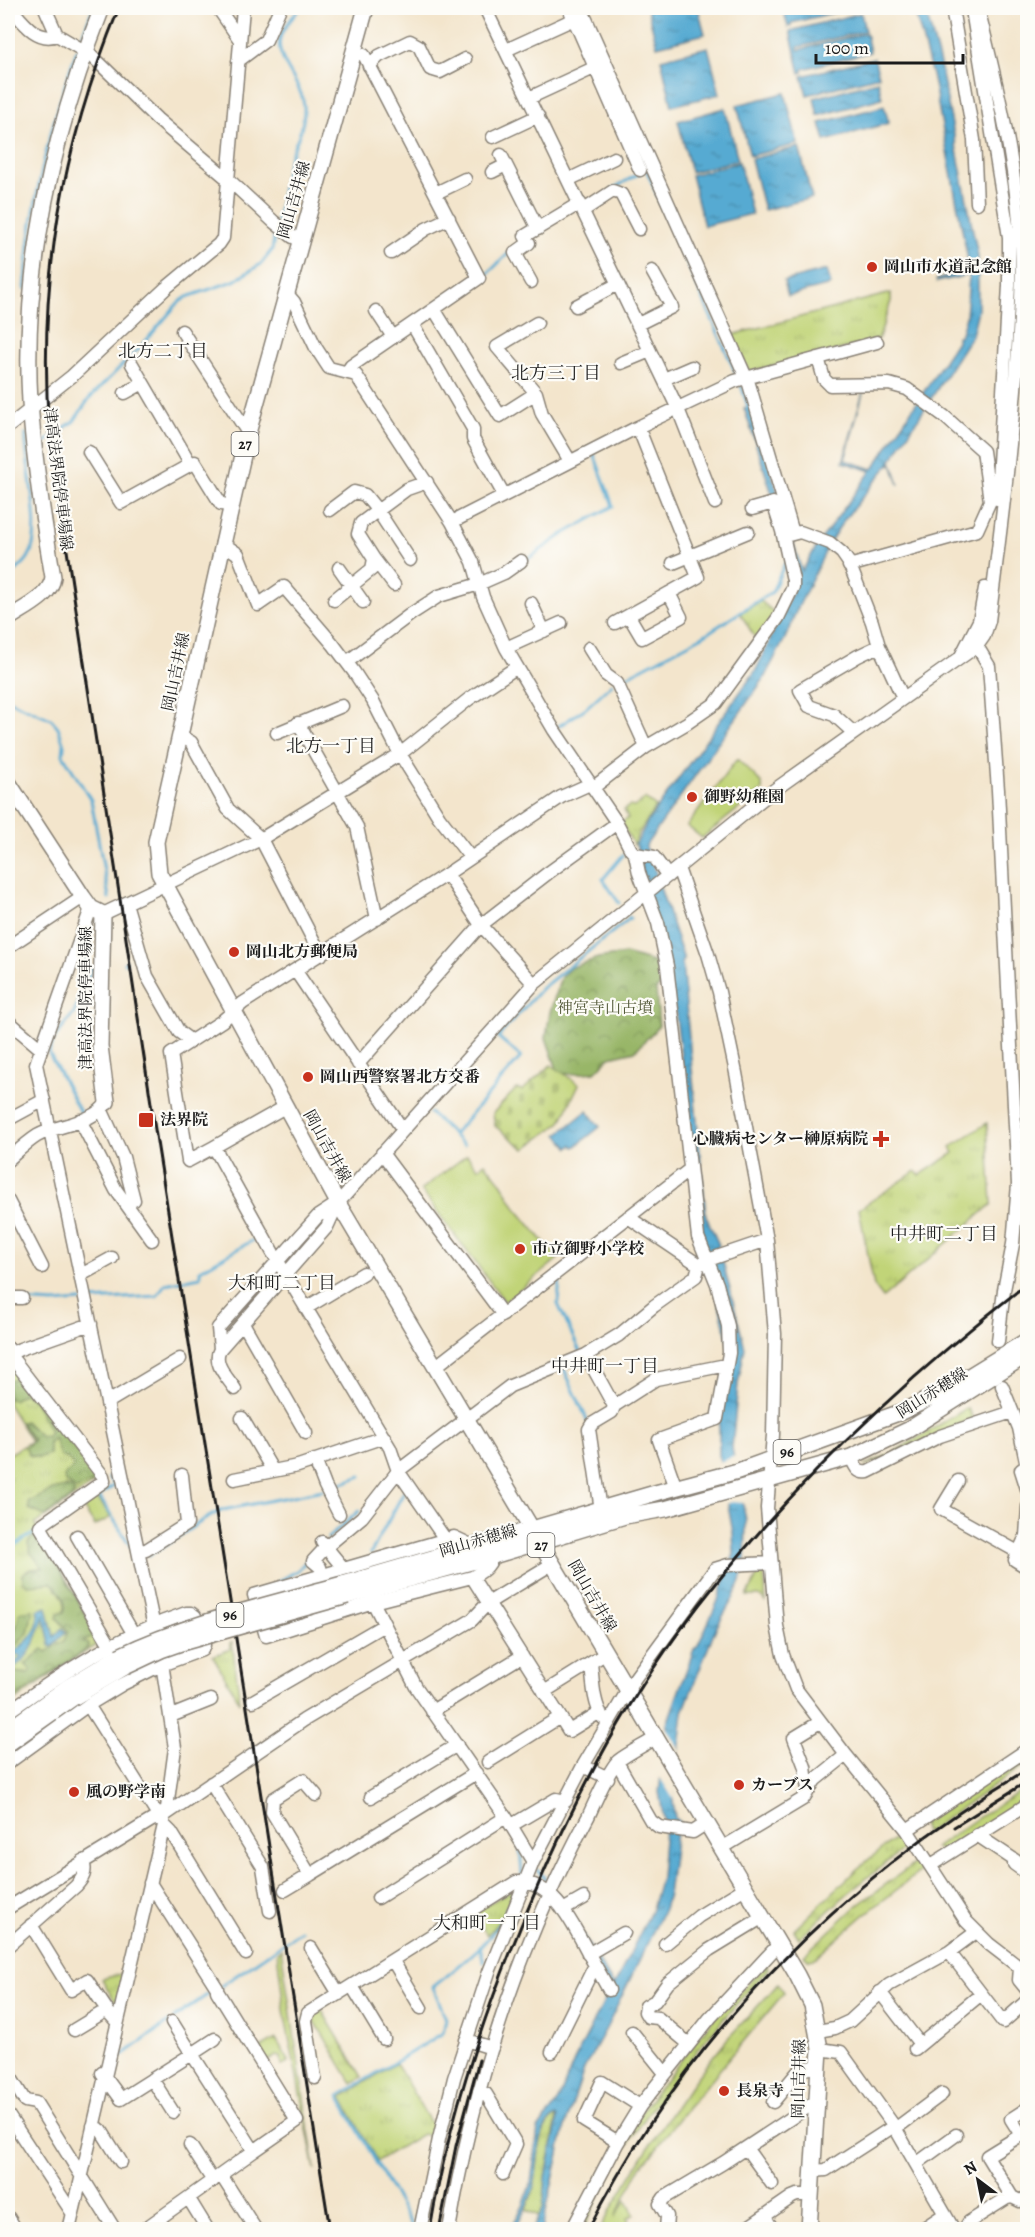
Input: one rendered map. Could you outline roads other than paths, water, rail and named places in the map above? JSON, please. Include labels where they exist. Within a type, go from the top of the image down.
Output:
[{"type":"main road","name":"津高法界院停車場線","points":[[8,619],[46,593],[52,586],[53,577],[28,407],[31,313],[39,232],[52,162],[80,47],[102,8]]},
{"type":"main road","name":"岡山吉井線","points":[[366,8],[248,433],[230,506],[156,842],[159,873],[338,1203],[605,1654],[657,1737],[779,1944],[812,2005],[820,2049],[809,2229]]},
{"type":"main road","points":[[8,782],[92,906]]},
{"type":"main road","name":"津高法界院停車場線","points":[[92,906],[104,1106]]},
{"type":"main road","name":"岡山赤穂線","points":[[345,1583],[494,1556],[535,1536],[601,1510],[738,1471],[868,1425],[940,1394],[1028,1340]]},
{"type":"main road","name":"岡山赤穂線","points":[[8,1730],[66,1688],[118,1656],[187,1628],[473,1545],[535,1536],[665,1509],[851,1457],[908,1430],[1028,1354]]},
{"type":"main road","name":"岡山赤穂線","points":[[8,1744],[73,1698],[118,1656]]},
{"type":"street","points":[[11,8],[38,34],[50,38],[57,34]]},
{"type":"street","points":[[45,8],[57,34],[80,47],[157,119],[277,224],[301,241]]},
{"type":"street","points":[[218,8],[240,40]]},
{"type":"street","points":[[8,427],[28,407],[72,376],[166,288],[219,244],[224,232],[243,8]]},
{"type":"street","points":[[238,61],[266,40],[280,8]]},
{"type":"street","points":[[485,8],[679,411],[715,503]]},
{"type":"street","points":[[581,8],[635,144],[640,170]]},
{"type":"street","points":[[952,8],[974,140],[977,203]]},
{"type":"street","points":[[959,659],[979,621],[994,501],[1009,285],[1009,237],[971,8]]},
{"type":"street","points":[[220,1349],[218,1328],[318,1216],[338,1203],[534,984],[770,793],[978,646],[984,636],[989,621],[1011,451],[1022,272],[1013,171],[1003,111],[978,8]]},
{"type":"street","points":[[285,1107],[188,1161],[171,1054],[295,970],[447,874],[561,797],[592,786],[646,747],[716,703],[778,618],[793,587],[788,535],[766,446],[767,442],[635,144],[571,13],[506,50]]},
{"type":"street","points":[[369,66],[379,56],[410,41],[419,46],[430,69],[440,72],[465,59]]},
{"type":"street","points":[[347,372],[351,366],[435,311],[479,278],[364,55],[354,52]]},
{"type":"street","points":[[529,98],[596,67]]},
{"type":"street","points":[[494,137],[538,116]]},
{"type":"street","points":[[568,180],[614,158]]},
{"type":"street","points":[[492,172],[503,160],[538,229]]},
{"type":"street","points":[[436,193],[465,179]]},
{"type":"street","points":[[531,282],[515,254],[530,243],[525,236],[613,191],[621,194],[639,229]]},
{"type":"street","points":[[391,252],[426,229],[449,218]]},
{"type":"street","points":[[638,324],[672,308],[652,271]]},
{"type":"street","points":[[576,306],[618,284]]},
{"type":"street","points":[[287,294],[294,302],[312,341],[328,368],[356,375],[427,482],[473,562],[483,597],[517,667],[617,823],[631,850],[636,854],[654,857],[664,879]]},
{"type":"street","points":[[376,311],[393,337]]},
{"type":"street","points":[[435,311],[500,416],[536,393]]},
{"type":"street","points":[[537,323],[497,347],[536,393],[542,414],[570,461]]},
{"type":"street","points":[[413,326],[473,429],[473,439],[504,495]]},
{"type":"street","points":[[182,331],[248,433]]},
{"type":"street","points":[[452,522],[570,461],[679,411],[741,379],[877,342]]},
{"type":"street","points":[[621,363],[650,351]]},
{"type":"street","points":[[818,357],[824,380],[830,385],[889,384],[907,389],[944,416],[982,452],[994,501],[977,530],[849,566]]},
{"type":"street","points":[[132,364],[191,465]]},
{"type":"street","points":[[664,379],[692,367]]},
{"type":"street","points":[[125,393],[143,382]]},
{"type":"street","points":[[615,623],[698,577],[639,430]]},
{"type":"street","points":[[89,452],[121,503],[195,462],[221,504],[230,506]]},
{"type":"street","points":[[393,585],[358,534],[361,523],[407,489],[427,482]]},
{"type":"street","points":[[330,510],[354,492],[364,495],[378,511],[410,560]]},
{"type":"street","points":[[752,509],[773,503],[788,535]]},
{"type":"street","points":[[674,563],[748,532]]},
{"type":"street","points":[[788,535],[800,532],[837,547],[849,566],[872,622],[879,646],[903,698]]},
{"type":"street","points":[[222,543],[231,547],[238,554],[258,605],[284,587],[347,662],[374,701],[400,754],[439,817],[470,857]]},
{"type":"street","points":[[334,600],[372,569],[374,559]]},
{"type":"street","points":[[347,662],[439,596],[479,584],[504,573],[521,561]]},
{"type":"street","points":[[339,568],[363,603]]},
{"type":"street","points":[[629,616],[642,638],[681,617],[669,593]]},
{"type":"street","points":[[531,603],[544,631]]},
{"type":"street","points":[[506,648],[561,623]]},
{"type":"street","points":[[854,733],[834,715],[809,706],[800,690],[879,646]]},
{"type":"street","points":[[978,646],[989,666],[990,677],[1018,1184],[1013,1244],[1002,1302],[998,1341]]},
{"type":"street","points":[[589,648],[606,675],[616,682],[646,747]]},
{"type":"street","points":[[8,947],[92,906],[126,903],[261,839],[400,754],[469,699],[517,667]]},
{"type":"street","points":[[277,733],[342,706]]},
{"type":"street","points":[[298,723],[359,834],[377,919]]},
{"type":"street","points":[[180,736],[191,742],[228,809],[261,839],[321,955]]},
{"type":"street","points":[[358,1064],[481,925],[617,823]]},
{"type":"street","points":[[636,854],[639,873],[658,923],[667,966],[698,1237],[710,1259],[725,1307],[728,1326],[729,1342],[717,1419],[659,1440],[676,1488]]},
{"type":"street","points":[[678,868],[719,992],[767,1240],[776,1334],[772,1458],[767,1508],[777,1626],[783,1655],[796,1689],[820,1722],[907,1830],[966,1921],[976,1932],[1024,1971],[1018,1980],[1028,1991]]},
{"type":"street","points":[[447,874],[481,925],[534,984]]},
{"type":"street","points":[[126,903],[147,976],[179,1032],[190,1040]]},
{"type":"street","points":[[69,2229],[167,1808],[175,1748],[171,1716],[139,1551],[36,1064],[92,906]]},
{"type":"street","points":[[295,970],[403,1130]]},
{"type":"street","points":[[8,1021],[41,1049]]},
{"type":"street","points":[[8,1117],[9,1119],[44,1100]]},
{"type":"street","points":[[8,1160],[35,1137],[80,1120],[104,1106],[123,1157],[134,1200]]},
{"type":"street","points":[[80,1120],[116,1190],[152,1240]]},
{"type":"street","points":[[214,1147],[286,1275],[384,1437],[398,1471],[445,1539]]},
{"type":"street","points":[[382,1153],[503,1315]]},
{"type":"street","points":[[435,1367],[690,1170]]},
{"type":"street","points":[[8,1201],[42,1268]]},
{"type":"street","points":[[235,1389],[217,1362],[217,1354],[327,1227],[338,1203]]},
{"type":"street","points":[[628,1217],[710,1259]]},
{"type":"street","points":[[322,1576],[320,1567],[313,1561],[324,1544],[362,1517],[398,1471],[515,1383],[586,1355],[619,1335],[696,1276],[710,1259],[767,1240]]},
{"type":"street","points":[[81,1275],[112,1258]]},
{"type":"street","points":[[306,1308],[363,1273]]},
{"type":"street","points":[[8,1298],[22,1298]]},
{"type":"street","points":[[242,1302],[253,1312]]},
{"type":"street","points":[[243,1323],[306,1433]]},
{"type":"street","points":[[91,1324],[10,1354],[103,1476],[104,1481],[40,1526],[118,1656]]},
{"type":"street","points":[[586,1355],[614,1406]]},
{"type":"street","points":[[108,1402],[180,1359]]},
{"type":"street","points":[[601,1510],[589,1430],[592,1424],[612,1412],[614,1406],[656,1379],[726,1365]]},
{"type":"street","points":[[1002,1386],[1019,1428],[1027,1469],[1021,1470],[1028,1492]]},
{"type":"street","points":[[851,1457],[858,1471],[868,1472],[940,1436],[1012,1412]]},
{"type":"street","points":[[242,1418],[273,1471]]},
{"type":"street","points":[[234,1479],[298,1466],[384,1437]]},
{"type":"street","points":[[315,1460],[339,1514]]},
{"type":"street","points":[[139,1551],[153,1546],[187,1524],[182,1475]]},
{"type":"street","points":[[957,1481],[941,1509],[1018,1552]]},
{"type":"street","points":[[1028,1507],[1026,1536],[1015,1560],[1028,1568]]},
{"type":"street","points":[[76,1536],[133,1633]]},
{"type":"street","points":[[473,1545],[459,1538],[445,1539],[345,1583],[322,1576],[254,1595],[266,1636],[373,1602],[472,1577],[480,1574],[490,1565],[494,1556]]},
{"type":"street","points":[[324,1544],[345,1583]]},
{"type":"street","points":[[420,2229],[439,2139],[466,2040],[508,1920],[522,1882],[583,1766],[628,1690],[715,1569],[728,1565],[772,1563]]},
{"type":"street","points":[[8,1908],[152,1820],[163,1821],[211,1783],[304,1720],[472,1620],[488,1604],[552,1564]]},
{"type":"street","points":[[472,1577],[569,1731],[600,1712]]},
{"type":"street","points":[[373,1602],[416,1687],[434,1709],[512,1822],[533,1862]]},
{"type":"street","points":[[8,1712],[55,1678],[118,1656],[133,1633],[153,1624],[191,1613],[195,1616],[204,1645],[196,1653],[161,1665],[88,1705],[8,1763]]},
{"type":"street","points":[[253,1701],[384,1625]]},
{"type":"street","points":[[544,1692],[605,1654]]},
{"type":"street","points":[[434,1709],[522,1656]]},
{"type":"street","points":[[591,1663],[600,1712],[610,1721]]},
{"type":"street","points":[[171,1716],[212,1700]]},
{"type":"street","points":[[88,1705],[155,1811],[171,1832],[246,1954]]},
{"type":"street","points":[[488,1761],[560,1717]]},
{"type":"street","points":[[808,1791],[806,1767],[794,1738],[820,1722]]},
{"type":"street","points":[[449,2229],[465,2146],[479,2091],[515,1980],[550,1894],[617,1762],[657,1737]]},
{"type":"street","points":[[371,1797],[457,1745]]},
{"type":"street","points":[[907,1830],[1028,1749]]},
{"type":"street","points":[[722,1848],[803,1799],[815,1780],[846,1755]]},
{"type":"street","points":[[617,1762],[651,1821],[659,1827],[693,1832],[707,1823]]},
{"type":"street","points":[[583,1766],[608,1778]]},
{"type":"street","points":[[285,1890],[476,1773]]},
{"type":"street","points":[[310,1875],[272,1812],[273,1799],[303,1780],[309,1784],[316,1795]]},
{"type":"street","points":[[211,1783],[263,1867],[270,1911]]},
{"type":"street","points":[[378,1898],[556,1799],[566,1801]]},
{"type":"street","points":[[931,1865],[1028,1804]]},
{"type":"street","points":[[976,1835],[1016,1861],[1014,1864],[1028,1874]]},
{"type":"street","points":[[8,1946],[83,1878],[86,1869],[83,1862]]},
{"type":"street","points":[[522,1882],[550,1894],[566,1909],[609,1990]]},
{"type":"street","points":[[315,2078],[306,2021],[308,2013],[522,1882]]},
{"type":"street","points":[[146,2229],[297,2121],[234,2027],[217,1990],[150,1883]]},
{"type":"street","points":[[664,1944],[699,1916],[745,1888]]},
{"type":"street","points":[[566,1909],[584,1898]]},
{"type":"street","points":[[689,2044],[658,2018],[648,2017],[645,2012],[646,2006],[655,2001],[668,1983],[709,1950],[763,1917]]},
{"type":"street","points":[[31,1925],[71,1989],[87,1980],[106,2010],[117,2022]]},
{"type":"street","points":[[818,2031],[835,2028],[850,2020],[880,1992],[949,1952],[976,1932]]},
{"type":"street","points":[[552,2052],[591,1956],[624,1933]]},
{"type":"street","points":[[572,2229],[618,2142],[640,2106],[710,2018],[779,1944]]},
{"type":"street","points":[[311,1948],[339,1994]]},
{"type":"street","points":[[949,1952],[1003,2022],[1028,2000]]},
{"type":"street","points":[[393,1960],[421,2008]]},
{"type":"street","points":[[352,1986],[384,2039]]},
{"type":"street","points":[[880,1992],[918,2047],[980,1995]]},
{"type":"street","points":[[74,2030],[106,2010]]},
{"type":"street","points":[[172,2022],[254,2151]]},
{"type":"street","points":[[632,2032],[665,2073]]},
{"type":"street","points":[[106,2072],[121,2099],[215,2039]]},
{"type":"street","points":[[466,2040],[492,2048]]},
{"type":"street","points":[[820,2049],[841,2052],[895,2127],[954,2229]]},
{"type":"street","points":[[773,2102],[797,2073],[819,2066]]},
{"type":"street","points":[[8,2073],[25,2101],[36,2103],[115,2229]]},
{"type":"street","points":[[152,2079],[173,2112]]},
{"type":"street","points":[[618,2142],[584,2121],[602,2082],[640,2106]]},
{"type":"street","points":[[479,2091],[486,2094],[516,2144],[503,2174]]},
{"type":"street","points":[[813,2171],[826,2169],[895,2127],[942,2094]]},
{"type":"street","points":[[666,2229],[668,2216],[660,2204],[664,2198],[818,2101]]},
{"type":"street","points":[[1028,2108],[1011,2119],[1021,2135],[987,2157],[1012,2197],[1020,2201],[1028,2198]]},
{"type":"street","points":[[8,2115],[72,2214]]},
{"type":"street","points":[[93,2126],[101,2130],[121,2162]]},
{"type":"street","points":[[916,2163],[956,2135]]},
{"type":"street","points":[[190,2145],[256,2229]]},
{"type":"street","points":[[746,2148],[772,2184]]},
{"type":"street","points":[[744,2229],[797,2194],[812,2195]]},
{"type":"street","points":[[964,2229],[969,2222],[1012,2197]]},
{"type":"street","points":[[189,2199],[208,2229]]},
{"type":"street","points":[[921,2229],[945,2214]]},
{"type":"street","points":[[8,2217],[16,2229]]},
{"type":"street","points":[[765,2217],[773,2229]]},
{"type":"water","points":[[647,8],[698,8],[705,34],[657,46]]},
{"type":"water","points":[[783,8],[854,8],[791,23],[788,27]]},
{"type":"water","points":[[914,8],[925,8],[940,64],[978,256],[978,310],[972,335],[891,461],[893,467],[890,463],[844,520],[831,540],[794,616],[790,629],[763,680],[646,845],[684,960],[682,963],[706,1216],[719,1245],[717,1250],[722,1258],[745,1348],[738,1384],[732,1448],[746,1520],[745,1568],[734,1597],[716,1628],[683,1712],[673,1800],[675,1818],[683,1826],[676,1833],[664,1909],[584,2069],[565,2127],[542,2229],[533,2229],[543,2208],[557,2116],[545,2128],[534,2186],[515,2229],[510,2230],[523,2206],[531,2182],[538,2129],[558,2101],[574,2061],[610,1990],[556,1892],[614,1986],[652,1909],[661,1877],[665,1826],[659,1792],[667,1724],[694,1649],[717,1603],[734,1554],[733,1533],[719,1455],[719,1421],[731,1354],[704,1242],[676,1016],[636,844],[648,821],[756,670],[793,590],[783,528],[744,408],[751,406],[802,571],[818,544],[871,471],[843,462],[865,385],[845,460],[873,469],[957,341],[957,336],[960,336],[966,317],[969,275],[937,282],[936,280],[967,271],[967,255],[933,79]]},
{"type":"water","points":[[861,13],[865,31],[798,47],[798,50],[866,33],[870,52],[803,69],[800,73],[790,31]]},
{"type":"water","points":[[708,47],[720,94],[672,106],[661,59]]},
{"type":"water","points":[[874,58],[879,76],[807,95],[802,76]]},
{"type":"water","points":[[878,81],[882,98],[818,116],[814,98]]},
{"type":"water","points":[[785,93],[798,144],[750,156],[737,105]]},
{"type":"water","points":[[884,106],[889,123],[825,141],[820,123]]},
{"type":"water","points":[[725,108],[738,160],[691,172],[678,121]]},
{"type":"water","points":[[799,147],[812,198],[764,210],[751,159]]},
{"type":"water","points":[[739,162],[752,214],[704,226],[691,175]]},
{"type":"water","points":[[827,270],[831,285],[788,296],[784,281]]},
{"type":"water","points":[[587,1111],[600,1127],[575,1147],[572,1145],[569,1148],[558,1134]]},
{"type":"water","points":[[47,1607],[54,1637],[62,1628],[66,1632],[52,1646],[50,1645],[44,1616],[25,1658],[8,1676],[8,1669],[21,1657],[18,1654],[8,1660],[8,1656],[20,1648],[34,1631],[38,1618],[37,1610]]},
{"type":"water","points":[[8,1676],[12,1686],[8,1690]]},
{"type":"waterway","points":[[79,44],[93,8]]},
{"type":"waterway","points":[[277,221],[284,181],[290,157],[301,130],[304,113],[300,92],[281,54],[279,44],[287,24],[300,8]]},
{"type":"waterway","points":[[25,289],[31,228],[42,168],[77,50]]},
{"type":"waterway","points":[[637,149],[737,376]]},
{"type":"waterway","points":[[614,188],[640,173]]},
{"type":"waterway","points":[[38,447],[74,421],[89,399],[145,342],[178,303],[187,297],[234,281],[261,264],[272,250],[276,227]]},
{"type":"waterway","points":[[484,277],[511,251]]},
{"type":"waterway","points":[[740,382],[749,410]]},
{"type":"waterway","points":[[8,577],[28,558],[35,532],[26,434]]},
{"type":"waterway","points":[[525,561],[562,535],[613,506],[594,454]]},
{"type":"waterway","points":[[618,681],[703,636],[772,592],[785,563]]},
{"type":"waterway","points":[[559,726],[586,708],[612,684]]},
{"type":"waterway","points":[[8,700],[51,719],[58,727],[64,745],[63,755],[91,800],[109,898]]},
{"type":"waterway","points":[[619,903],[603,879],[623,855]]},
{"type":"waterway","points":[[464,1145],[453,1135],[521,1057],[498,1037],[542,988],[629,917]]},
{"type":"waterway","points":[[91,924],[84,961],[90,969],[95,969]]},
{"type":"waterway","points":[[82,1116],[49,1053],[54,1039],[74,1013],[90,969]]},
{"type":"waterway","points":[[430,1113],[453,1134]]},
{"type":"waterway","points":[[91,1300],[157,1296],[165,1284],[200,1277],[200,1270],[259,1237]]},
{"type":"waterway","points":[[560,1275],[558,1304],[580,1352]]},
{"type":"waterway","points":[[22,1301],[54,1303],[82,1301]]},
{"type":"waterway","points":[[564,1369],[588,1422]]},
{"type":"waterway","points":[[329,1488],[361,1476]]},
{"type":"waterway","points":[[109,1478],[115,1485],[99,1496],[133,1550]]},
{"type":"waterway","points":[[149,1555],[223,1510],[323,1490]]},
{"type":"waterway","points":[[371,1553],[405,1490]]},
{"type":"waterway","points":[[328,1538],[359,1511]]},
{"type":"waterway","points":[[8,1549],[38,1531]]},
{"type":"waterway","points":[[278,1582],[298,1570],[309,1558]]},
{"type":"waterway","points":[[520,1847],[522,1876]]},
{"type":"waterway","points":[[537,1870],[550,1884]]},
{"type":"waterway","points":[[414,2230],[339,2096],[443,2033],[446,2019],[433,1987],[486,1941],[508,1907]]},
{"type":"waterway","points":[[221,1986],[301,1931]]},
{"type":"waterway","points":[[480,1947],[484,1962]]},
{"type":"waterway","points":[[174,2018],[213,1991]]},
{"type":"waterway","points":[[113,2062],[169,2022]]},
{"type":"railway","points":[[119,8],[82,112],[68,164],[58,216],[47,321],[46,376],[49,432],[154,1123],[330,2230]]},
{"type":"railway","points":[[430,2230],[453,2122],[474,2052],[499,1983],[565,1825],[629,1707],[678,1633],[716,1584],[797,1490],[886,1403],[979,1322],[1028,1283]]},
{"type":"railway","points":[[588,2230],[627,2159],[672,2092],[721,2028],[775,1968],[833,1912],[895,1860],[960,1812],[1028,1769]]},
{"type":"railway","points":[[954,1827],[1028,1781]]},
{"type":"railway","points":[[439,2230],[456,2146],[479,2060]]},
{"type":"place","name":"岡山市水道記念館","points":[[872,267]]},
{"type":"place","name":"御野幼稚園","points":[[692,797]]},
{"type":"place","name":"岡山北方郵便局","points":[[234,952]]},
{"type":"place","name":"岡山西警察署北方交番","points":[[308,1077]]},
{"type":"place","name":"法界院","points":[[146,1120]]},
{"type":"place","name":"心臓病センター榊原病院","points":[[881,1139]]},
{"type":"place","name":"市立御野小学校","points":[[520,1249]]},
{"type":"place","name":"カーブス","points":[[739,1785]]},
{"type":"place","name":"風の野学南","points":[[74,1792]]},
{"type":"place","name":"長泉寺","points":[[724,2091]]},
{"type":"district","name":"北方二丁目","points":[[163,351]]},
{"type":"district","name":"北方三丁目","points":[[556,373]]},
{"type":"district","name":"北方一丁目","points":[[331,746]]},
{"type":"district","name":"中井町二丁目","points":[[944,1234]]},
{"type":"district","name":"大和町二丁目","points":[[282,1283]]},
{"type":"district","name":"中井町一丁目","points":[[605,1366]]},
{"type":"district","name":"大和町一丁目","points":[[487,1923]]},
{"type":"park label","name":"神宮寺山古墳","points":[[605,1008]]}]
